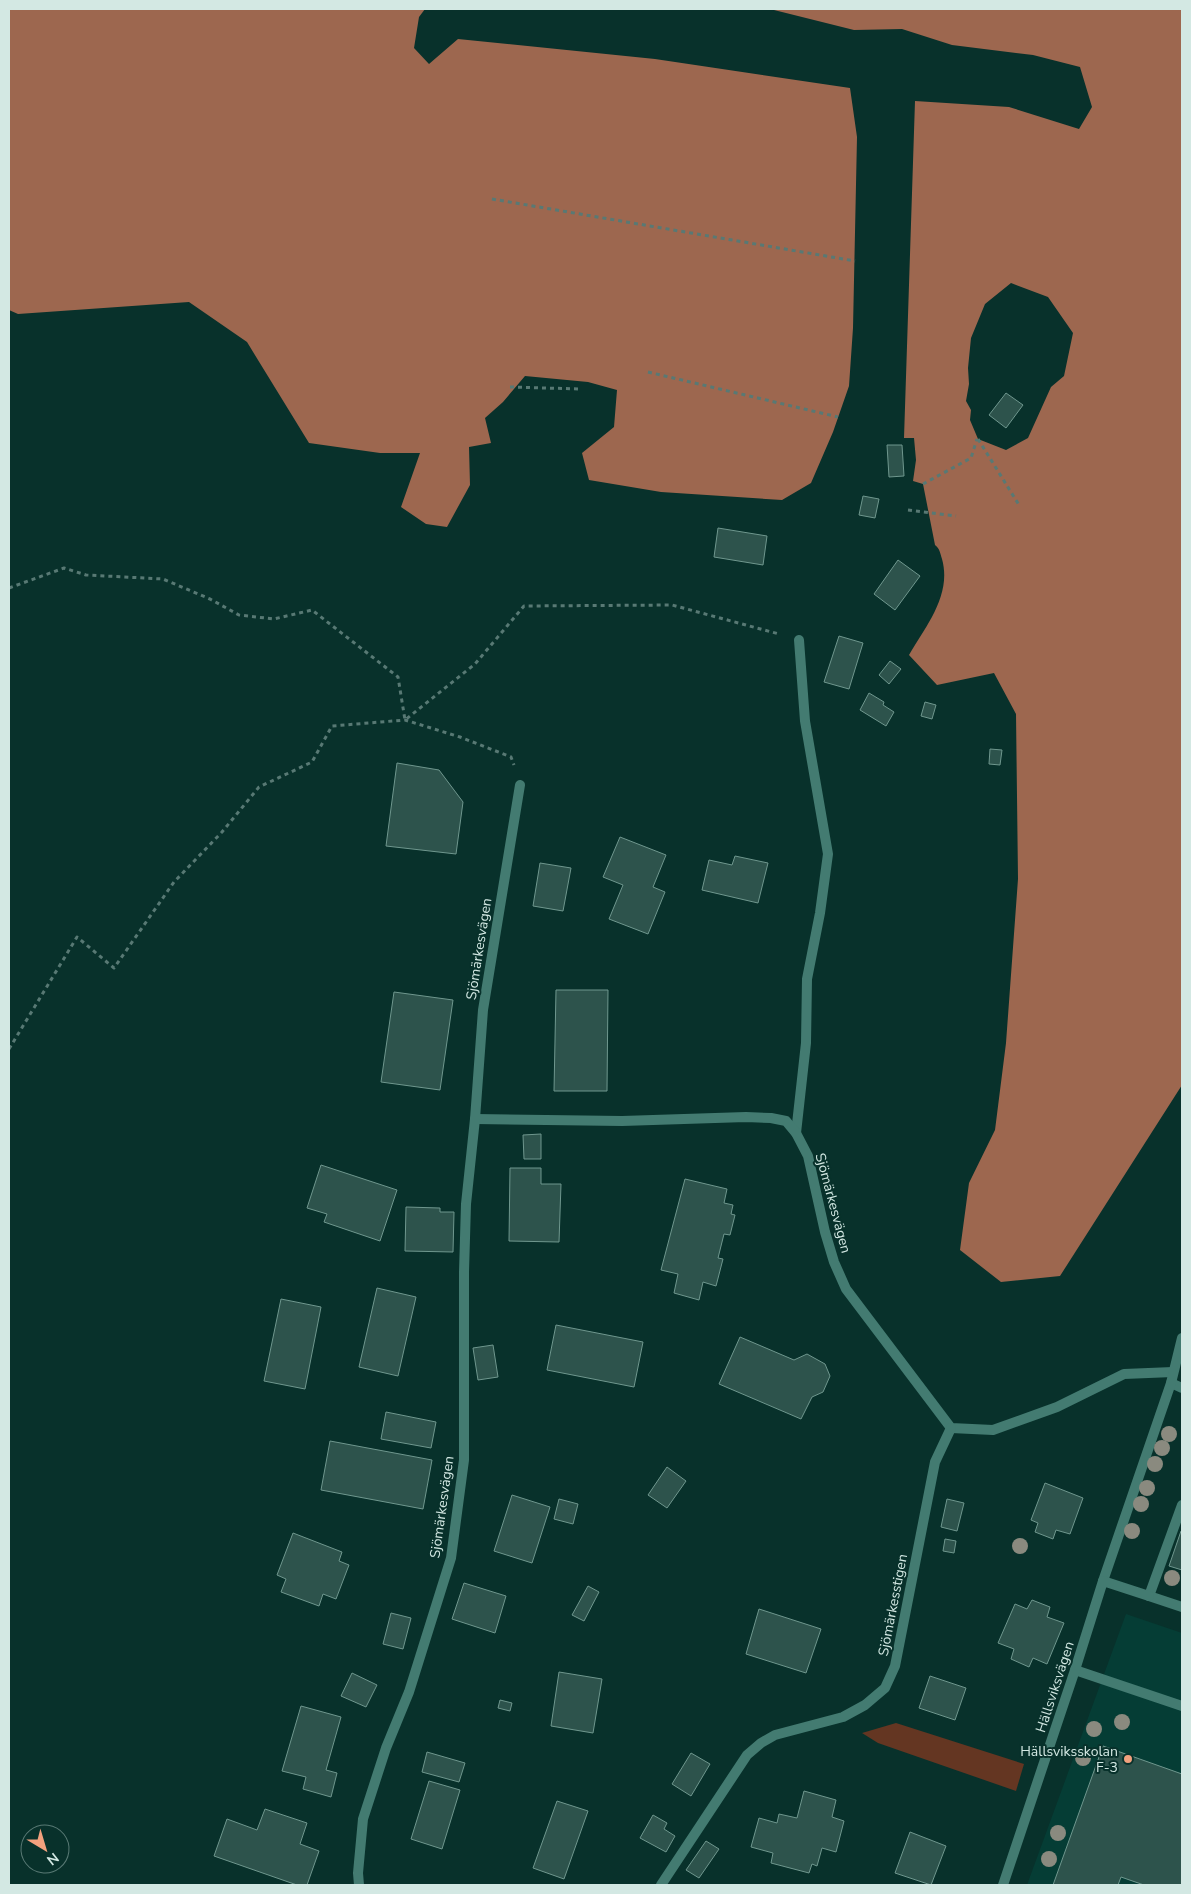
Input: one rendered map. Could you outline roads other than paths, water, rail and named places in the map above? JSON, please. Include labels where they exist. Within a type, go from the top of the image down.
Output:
[{"type":"street","points":[[796,1133],[806,1043],[807,979],[820,913],[828,854],[805,720],[799,640]]},
{"type":"street","name":"Sjömärkesvägen","points":[[359,1885],[358,1873],[363,1819],[386,1748],[409,1692],[450,1558],[464,1460],[466,1214],[483,1010],[520,784]]},
{"type":"street","name":"Sjömärkesvägen","points":[[475,1119],[622,1121],[695,1118],[771,1118],[786,1121],[796,1133],[808,1156],[825,1232],[834,1262],[846,1288],[951,1428]]},
{"type":"street","name":"Hällsviksvägen","points":[[1003,1885],[1171,1383],[1182,1338]]},
{"type":"street","points":[[951,1428],[993,1430],[1057,1407],[1124,1374],[1173,1372]]},
{"type":"street","points":[[1171,1383],[1182,1388]]},
{"type":"street","name":"Sjömärkesstigen","points":[[662,1885],[747,1755],[761,1743],[775,1735],[843,1717],[865,1705],[885,1688],[895,1666],[935,1462],[951,1428]]},
{"type":"street","points":[[1149,1596],[1182,1505]]},
{"type":"street","points":[[1103,1582],[1182,1607]]},
{"type":"street","points":[[1076,1670],[1182,1706]]},
{"type":"place","name":"Hällsviksskolan F-3","points":[[1128,1759]]}]
